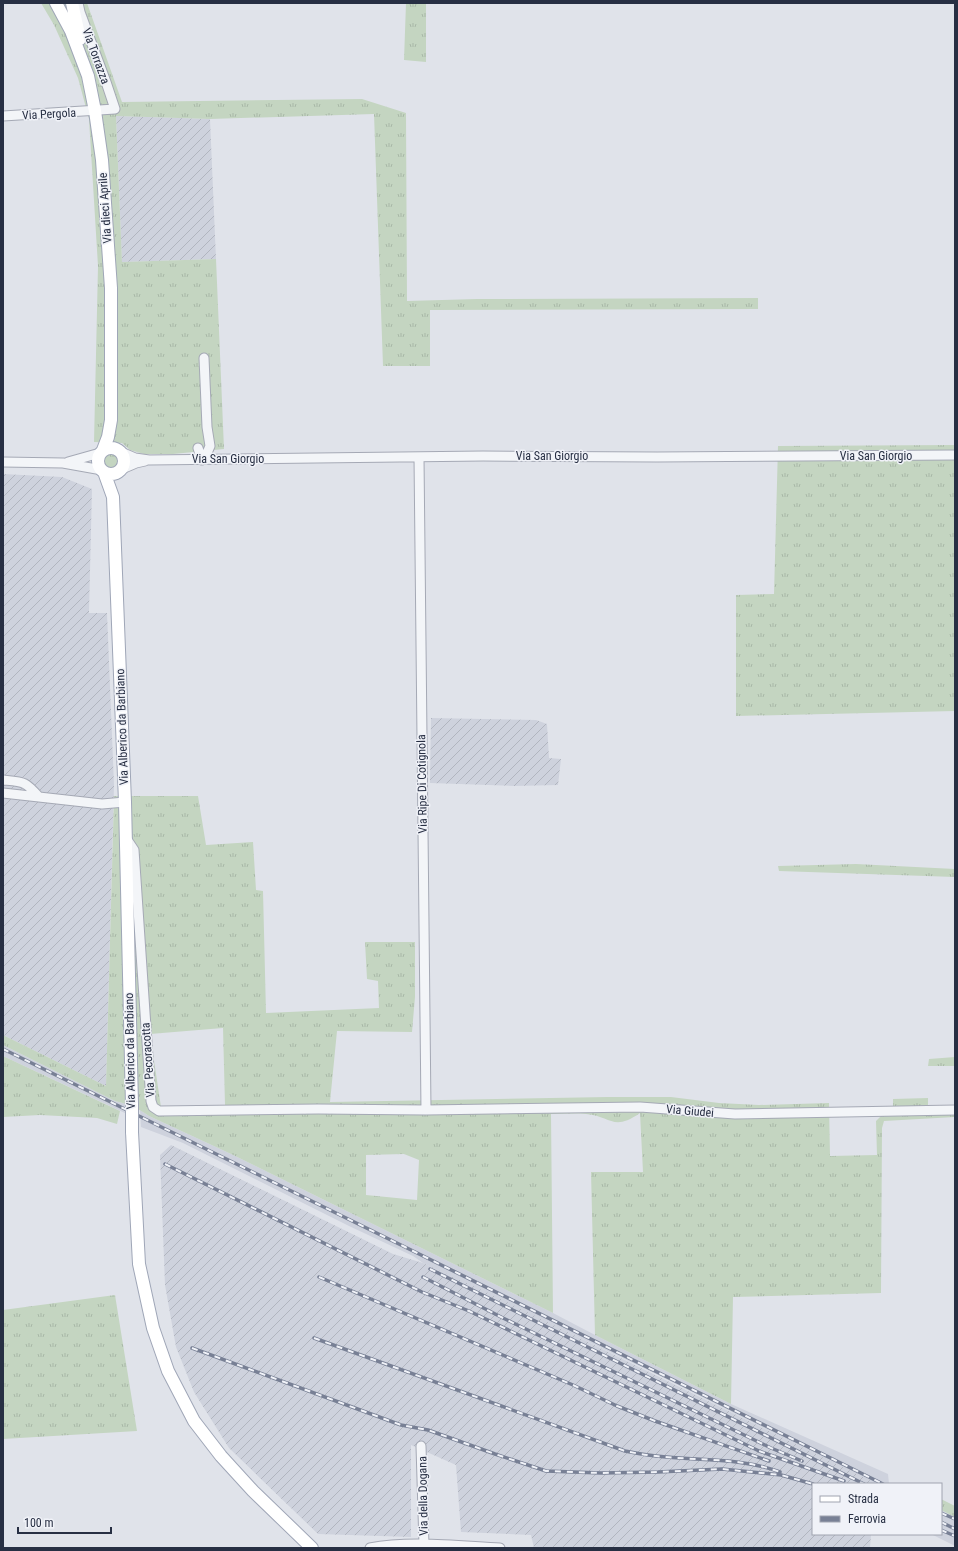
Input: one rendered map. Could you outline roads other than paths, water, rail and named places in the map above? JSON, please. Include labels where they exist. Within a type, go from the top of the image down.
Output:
[{"type":"main road","name":"Via dieci Aprile","points":[[56,3],[70,31],[88,76],[102,160],[111,288],[111,420],[108,437],[102,452]]},
{"type":"main road","points":[[72,3],[88,76]]},
{"type":"main road","name":"Via dieci Aprile","points":[[111,420],[120,451]]},
{"type":"main road","points":[[110,448],[120,451],[124,460],[121,470],[112,474],[103,471],[98,464],[99,456],[102,452],[110,448]]},
{"type":"main road","name":"Via Alberico da Barbiano","points":[[121,470],[113,497],[125,802],[132,1132],[139,1264],[153,1328],[168,1371],[194,1420],[221,1456],[253,1491],[312,1548]]},
{"type":"main road","name":"Via Alberico da Barbiano","points":[[103,471],[113,497]]},
{"type":"street","name":"Via Torrazza","points":[[78,3],[115,109]]},
{"type":"street","name":"Via Pergola","points":[[3,116],[115,109]]},
{"type":"street","points":[[204,358],[207,427],[210,446],[214,455],[221,460]]},
{"type":"street","points":[[181,460],[190,455],[203,442],[207,427]]},
{"type":"street","points":[[202,460],[210,446]]},
{"type":"street","points":[[198,448],[202,460]]},
{"type":"street","name":"Via San Giorgio","points":[[120,451],[135,458],[149,460],[419,457],[955,455]]},
{"type":"street","points":[[63,463],[102,452]]},
{"type":"street","name":"Via Ripe Di Cotignola","points":[[419,457],[426,1110]]},
{"type":"street","name":"Via San Giorgio","points":[[121,470],[136,463],[149,460]]},
{"type":"street","points":[[3,462],[63,463],[103,471]]},
{"type":"street","points":[[3,780],[22,782],[28,785],[39,797]]},
{"type":"street","points":[[3,793],[102,804],[125,802]]},
{"type":"street","name":"Via Pecoracotta","points":[[125,837],[134,850],[150,1101],[153,1107],[162,1111],[318,1109],[426,1110]]},
{"type":"street","name":"Via Giudei","points":[[426,1110],[640,1107],[742,1114],[955,1110]]},
{"type":"street","name":"Via della Dogana","points":[[421,1446],[424,1545]]},
{"type":"street","name":"Via della Dogana","points":[[370,1548],[384,1545],[500,1548]]},
{"type":"railway","points":[[3,1049],[881,1483]]},
{"type":"railway","points":[[165,1164],[422,1292],[469,1311],[759,1451],[844,1481]]},
{"type":"railway","points":[[430,1269],[862,1483]]},
{"type":"railway","points":[[319,1277],[573,1385],[617,1406],[769,1461]]},
{"type":"railway","points":[[423,1277],[503,1318],[771,1448],[802,1461]]},
{"type":"railway","points":[[314,1338],[625,1451],[671,1458],[718,1460],[750,1464],[780,1472]]},
{"type":"railway","points":[[192,1348],[401,1425],[428,1430],[546,1471],[601,1473],[722,1469],[781,1475],[812,1484]]},
{"type":"railway","points":[[942,1513],[955,1519]]},
{"type":"railway","points":[[942,1522],[955,1529]]},
{"type":"railway","points":[[942,1530],[955,1536]]}]
